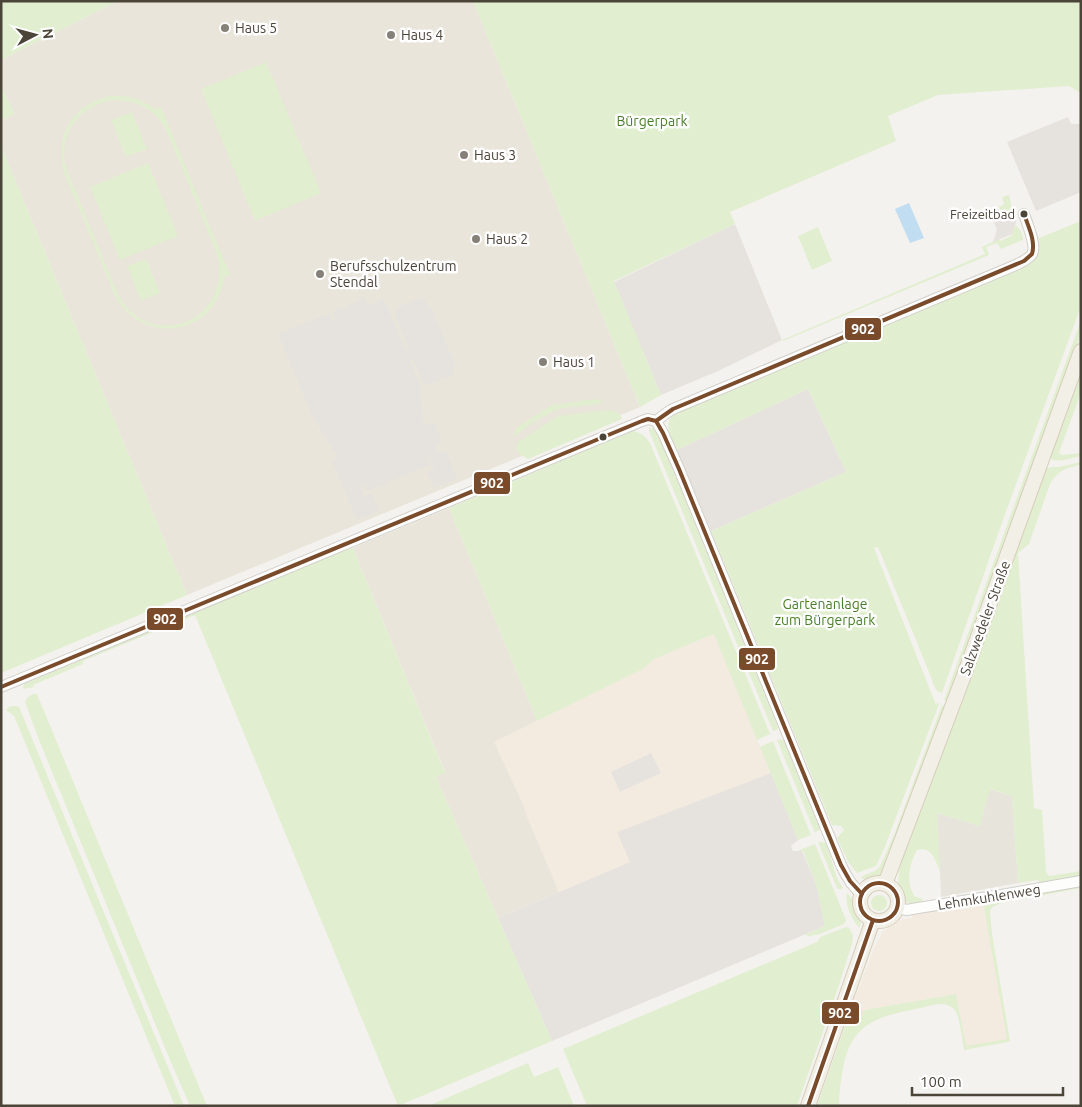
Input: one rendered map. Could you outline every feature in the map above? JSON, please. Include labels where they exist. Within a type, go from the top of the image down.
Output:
[{"type":"main road","name":"Salzwedeler Straße","points":[[885,884],[958,692],[1081,350]]},
{"type":"main road","points":[[885,884],[894,890],[898,898],[897,908],[890,918],[882,921],[873,920],[866,915],[861,907],[862,894],[872,885],[885,884]]},
{"type":"main road","points":[[808,1106],[873,920]]},
{"type":"street","points":[[656,421],[673,409],[1018,264],[1032,253],[1033,247],[1024,214]]},
{"type":"street","points":[[1,688],[648,419],[656,421],[664,433],[841,865],[851,884],[862,894]]},
{"type":"street","name":"Lehmkuhlenweg","points":[[897,908],[908,910],[1081,881]]},
{"type":"shaded area","name":"Berufsschulzentrum Stendal","points":[[118,1],[473,1],[640,407],[187,595],[1,146],[1,120],[15,114],[1,87],[1,60]]},
{"type":"shaded area","points":[[1068,117],[1071,124],[1081,124],[1081,192],[1036,211],[1007,142]]},
{"type":"shaded area","points":[[1013,213],[1016,222],[1012,234],[993,242],[997,230],[994,222]]},
{"type":"shaded area","points":[[735,224],[782,340],[718,371],[661,395],[614,282]]},
{"type":"shaded area","points":[[365,298],[368,306],[384,299],[406,351],[409,349],[394,312],[396,308],[419,298],[425,300],[427,305],[431,307],[455,365],[454,371],[452,375],[436,382],[429,385],[424,384],[413,359],[410,361],[420,384],[422,417],[426,425],[434,422],[442,442],[434,446],[438,454],[446,451],[457,479],[434,488],[427,472],[434,469],[429,458],[427,459],[430,465],[367,491],[365,485],[361,485],[364,496],[372,493],[379,511],[357,520],[332,460],[338,457],[313,417],[278,334],[329,313],[332,321],[335,320],[332,312]]},
{"type":"shaded area","points":[[808,389],[846,472],[711,531],[677,450]]},
{"type":"shaded area","points":[[449,508],[537,721],[494,742],[523,804],[559,892],[498,918],[436,777],[445,772],[353,548]]},
{"type":"shaded area","points":[[714,634],[771,773],[618,832],[630,862],[559,892],[523,804],[494,742],[643,669],[654,659]]},
{"type":"shaded area","points":[[651,753],[661,773],[620,792],[611,772]]},
{"type":"shaded area","points":[[771,773],[798,840],[791,846],[793,851],[802,851],[816,884],[825,926],[552,1041],[498,918],[630,862],[617,832]]},
{"type":"shaded area","points":[[989,789],[1012,796],[1018,883],[941,897],[937,813],[980,826]]},
{"type":"shaded area","points":[[675,815],[701,879],[688,884],[662,820]]},
{"type":"shaded area","points":[[983,902],[1008,1039],[966,1047],[956,994],[859,1011],[851,1009],[875,945],[882,932],[902,919],[912,918],[912,914]]},
{"type":"green space","points":[[1,1],[118,1],[1,60]]},
{"type":"green space","name":"Bürgerpark","points":[[473,1],[1081,1],[1081,93],[1069,86],[938,95],[888,116],[896,141],[730,212],[735,224],[614,281],[661,395],[640,407]]},
{"type":"green space","points":[[266,62],[321,193],[255,221],[201,89]]},
{"type":"green space","points":[[1,87],[15,114],[1,120]]},
{"type":"green space","points":[[110,96],[122,96],[134,98],[155,109],[161,107],[230,275],[224,278],[218,298],[207,312],[193,323],[177,328],[160,328],[143,323],[128,312],[115,296],[65,175],[62,161],[64,136],[69,125],[76,115],[96,100]],"holes":[[[121,100],[145,107],[157,117],[167,132],[217,254],[219,277],[213,297],[202,312],[187,321],[169,325],[150,323],[133,313],[118,295],[65,165],[66,141],[74,122],[90,108],[100,103]]]},
{"type":"green space","points":[[132,112],[147,149],[126,157],[111,120]]},
{"type":"green space","points":[[1,146],[187,595],[1,673]]},
{"type":"green space","points":[[148,163],[178,236],[120,260],[90,187]]},
{"type":"green space","points":[[1009,195],[1013,213],[1003,217],[999,207],[1004,204],[1002,197]]},
{"type":"green space","name":"Gartenanlage zum Bürgerpark","points":[[1081,221],[1081,306],[942,693],[935,687],[878,547],[874,548],[936,705],[938,702],[939,704],[876,866],[857,873],[849,863],[837,838],[844,830],[841,826],[832,825],[711,531],[846,472],[808,389],[677,450],[669,430],[669,420],[677,412],[1027,266],[1037,254],[1039,238]]},
{"type":"green space","points":[[1015,225],[1021,231],[1023,240],[1001,249],[997,243],[986,247],[989,255],[782,340],[985,254],[982,247],[1011,236]]},
{"type":"green space","points":[[818,227],[832,261],[812,270],[798,236]]},
{"type":"green space","points":[[146,259],[160,293],[141,301],[127,266]]},
{"type":"green space","points":[[1081,320],[1081,334],[947,702],[944,700]]},
{"type":"green space","points":[[1081,367],[1081,392],[1059,453],[1062,455],[1081,453],[1081,456],[1062,460],[1051,459],[1050,454]]},
{"type":"green space","points":[[595,399],[606,403],[562,408],[543,417],[513,437],[516,428],[552,405]]},
{"type":"green space","points":[[608,410],[619,413],[622,419],[528,459],[521,455],[516,448],[518,442],[558,416]]},
{"type":"green space","points":[[649,427],[660,438],[778,727],[777,730],[773,731],[649,431]]},
{"type":"green space","points":[[632,431],[638,432],[650,443],[770,734],[757,740],[714,634],[654,659],[643,669],[537,721],[449,508]]},
{"type":"green space","points":[[1081,462],[1081,465],[1063,470],[1053,479],[1029,544],[1018,553],[1034,808],[1042,810],[1046,872],[1049,876],[1081,871],[1081,876],[1040,883],[1038,880],[1018,883],[1012,796],[990,789],[980,826],[937,813],[940,871],[930,852],[922,849],[917,850],[913,858],[909,881],[914,896],[922,899],[923,902],[922,904],[911,904],[902,896],[898,884],[899,871],[906,846],[1045,469]]},
{"type":"green space","points":[[353,548],[445,773],[436,777],[552,1041],[398,1106],[195,615],[83,661],[83,664],[33,685],[34,687],[23,689],[24,684]]},
{"type":"green space","points":[[33,694],[37,694],[207,1106],[190,1106],[170,1060],[39,740],[25,702]]},
{"type":"green space","points":[[942,705],[945,709],[882,873],[873,880],[861,878],[875,871],[880,866],[894,835]]},
{"type":"green space","points":[[12,706],[19,707],[184,1106],[175,1106],[14,716],[6,710]]},
{"type":"green space","points":[[781,739],[784,741],[820,829],[815,833],[777,740]]},
{"type":"green space","points":[[773,741],[811,835],[798,840],[760,747]]},
{"type":"green space","points":[[818,842],[826,843],[837,878],[843,888],[838,889],[836,886]]},
{"type":"green space","points":[[815,844],[846,920],[844,924],[820,934],[809,936],[805,935],[825,926],[816,884],[803,851],[798,851]]},
{"type":"green space","points":[[1081,884],[1081,888],[1002,903],[992,907],[990,912],[992,934],[1010,1041],[964,1050],[956,1012],[950,1006],[943,1004],[881,1018],[861,1030],[847,1052],[843,1068],[839,1106],[820,1104],[817,1106],[851,1009],[859,1011],[956,994],[966,1046],[1007,1039],[983,902]]},
{"type":"green space","points":[[847,893],[856,903],[861,917],[860,928],[849,912]]},
{"type":"green space","points":[[876,895],[882,895],[887,900],[885,909],[876,911],[871,906],[871,900]]},
{"type":"green space","points":[[846,927],[849,928],[853,935],[852,944],[797,1106],[587,1106],[563,1049],[817,942],[820,937]]},
{"type":"green space","points":[[528,1063],[534,1077],[558,1067],[574,1106],[428,1106]]},
{"type":"water","points":[[909,203],[924,238],[910,243],[895,209]]},
{"type":"transit line","name":"902","points":[[656,421],[673,409],[1024,261],[1032,254],[1033,249],[1031,234],[1024,214]]},
{"type":"transit line","name":"902","points":[[1,687],[642,421],[648,419],[656,421]]},
{"type":"transit line","name":"902","points":[[656,421],[679,469],[841,865],[850,881],[862,894]]},
{"type":"transit line","name":"902","points":[[879,883],[892,889],[898,902],[892,915],[879,921],[866,915],[860,902],[866,889],[879,883]]},
{"type":"transit line","name":"902","points":[[808,1106],[873,920]]},
{"type":"place","name":"Haus 5","points":[[225,28]]},
{"type":"place","name":"Haus 4","points":[[391,35]]},
{"type":"place","name":"Haus 3","points":[[464,155]]},
{"type":"place","name":"Freizeitbad","points":[[1024,214]]},
{"type":"place","name":"Haus 2","points":[[476,239]]},
{"type":"place","name":"Berufsschulzentrum Stendal","points":[[320,274]]},
{"type":"place","name":"Haus 1","points":[[543,362]]}]
